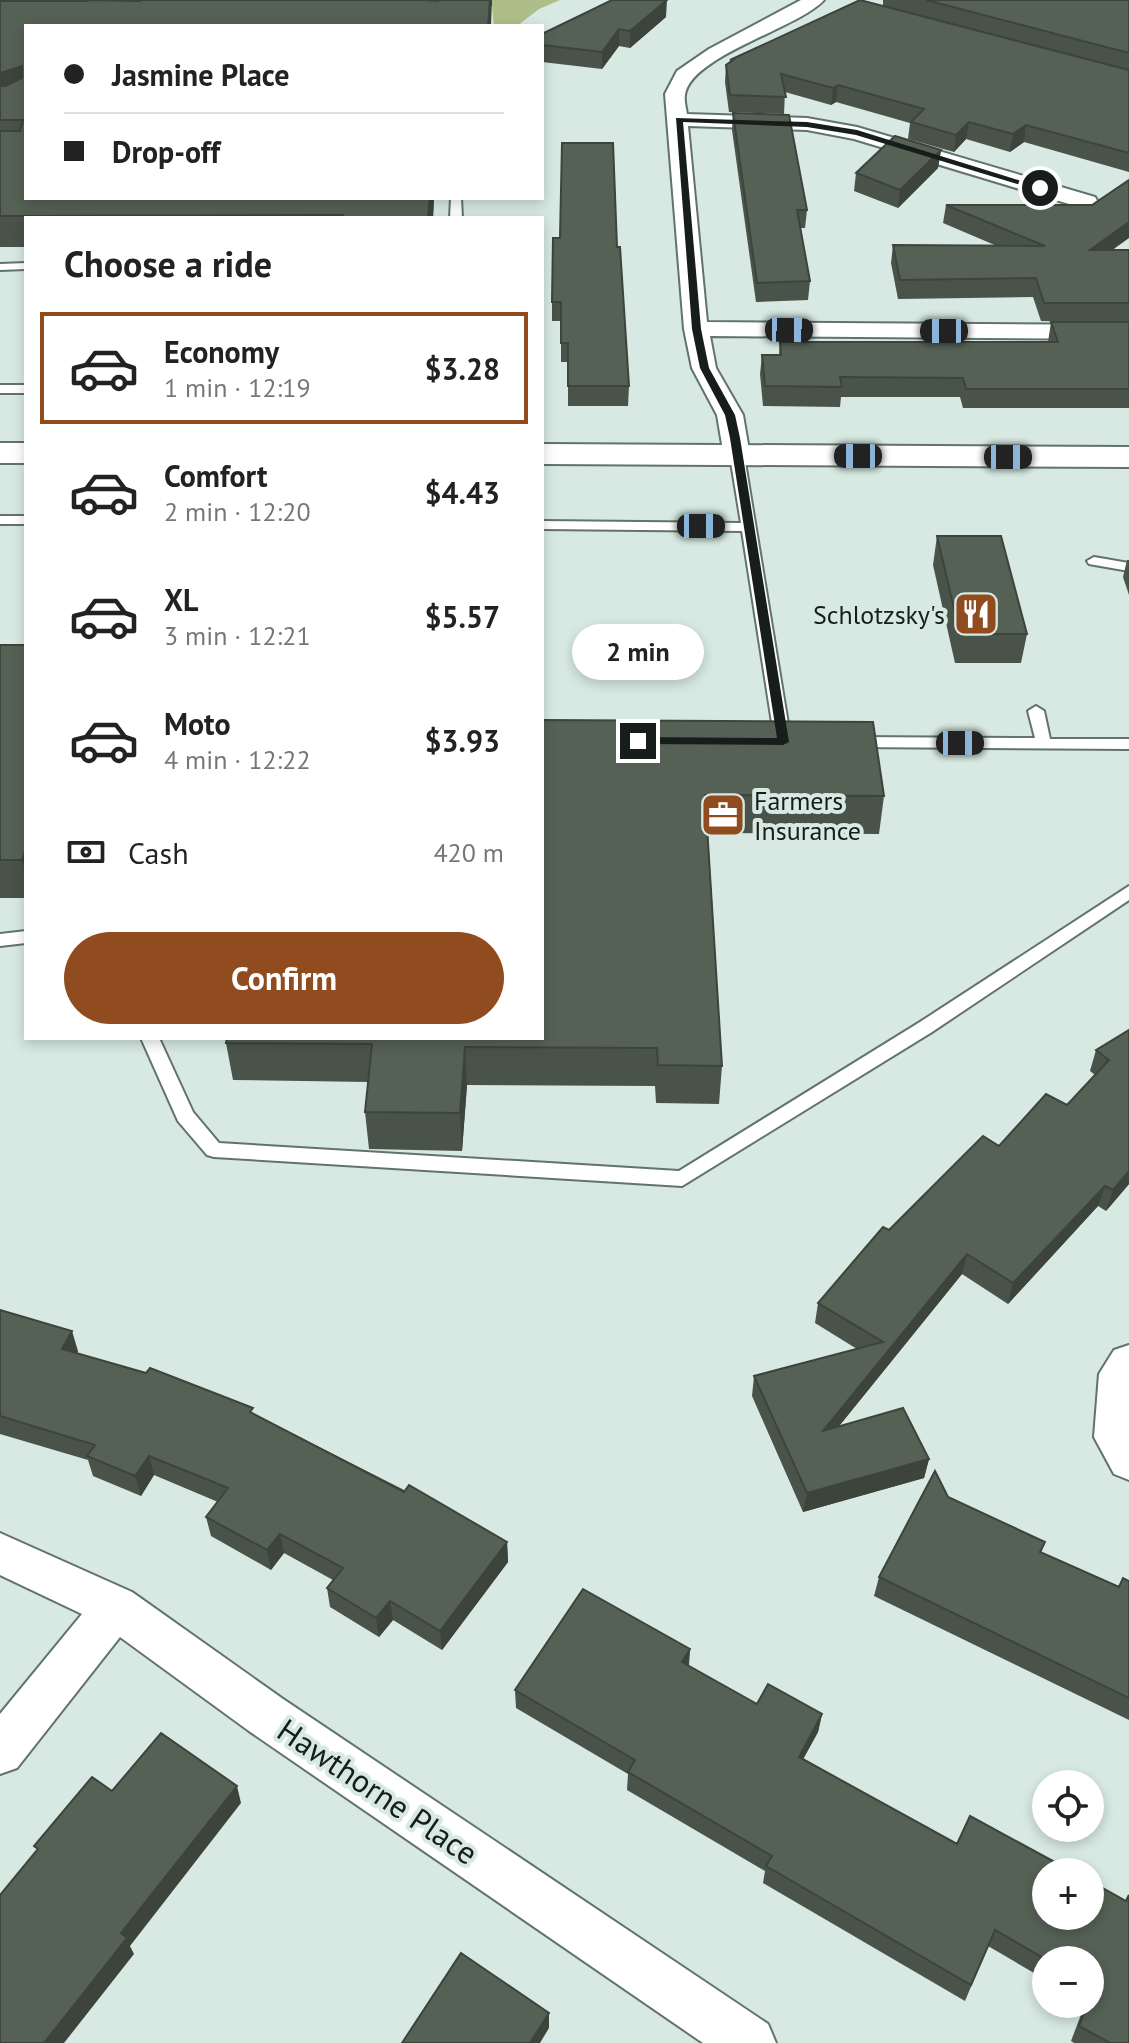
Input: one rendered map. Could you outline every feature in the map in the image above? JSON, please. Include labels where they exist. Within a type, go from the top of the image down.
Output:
[{"type":"main road","points":[[0,453],[24,453]]},
{"type":"main road","points":[[544,454],[1129,457]]},
{"type":"street","points":[[737,456],[730,415],[704,368],[696,329],[675,94],[684,75],[716,53],[815,0]]},
{"type":"street","points":[[679,120],[792,123],[857,133],[1087,202]]},
{"type":"street","points":[[696,329],[1129,332]]},
{"type":"street","points":[[1129,1362],[1120,1374],[1116,1437],[1129,1461]]},
{"type":"street","name":"Hawthorne Place","points":[[0,1553],[116,1607],[279,1724],[749,2043]]},
{"type":"street","points":[[0,1751],[116,1607]]},
{"type":"lane","points":[[0,267],[24,266]]},
{"type":"lane","points":[[0,389],[24,389]]},
{"type":"lane","points":[[737,456],[783,742]]},
{"type":"lane","points":[[0,520],[24,520]]},
{"type":"lane","points":[[544,525],[749,527]]},
{"type":"lane","points":[[1094,561],[1129,567]]},
{"type":"lane","points":[[1036,711],[1044,744]]},
{"type":"lane","points":[[842,742],[1129,744]]},
{"type":"lane","points":[[151,1040],[185,1116],[214,1150],[682,1179],[926,1027],[1129,892]]},
{"type":"lane","points":[[0,940],[24,937]]},
{"type":"green space","points":[[0,0],[560,0],[539,9],[520,24],[494,24],[492,6],[0,20]]},
{"type":"building","points":[[490,0],[488,24],[24,24],[24,200],[430,200],[428,216],[0,216],[0,131],[20,131],[23,120],[0,120],[0,86],[22,78],[22,66],[0,73],[0,1]]},
{"type":"building","points":[[612,0],[667,0],[630,31],[619,29],[602,52],[544,45],[544,33]]},
{"type":"building","points":[[860,0],[1129,70],[1129,153],[1026,125],[1013,134],[969,122],[956,135],[911,122],[924,109],[838,85],[833,88],[781,74],[786,97],[730,95],[726,65],[733,60],[730,60]]},
{"type":"building","points":[[926,0],[1129,0],[1129,53]]},
{"type":"building","points":[[733,113],[789,115],[807,210],[797,210],[810,281],[757,283]]},
{"type":"building","points":[[895,136],[941,150],[900,190],[856,173]]},
{"type":"building","points":[[562,143],[613,143],[617,247],[620,247],[629,386],[568,386],[568,343],[561,343],[561,302],[552,302],[553,238],[560,238]]},
{"type":"building","points":[[1129,180],[1129,222],[1090,250],[1129,250],[1129,303],[1044,303],[1036,278],[900,280],[893,245],[1045,246],[946,205],[1092,205]]},
{"type":"building","points":[[1051,322],[1129,322],[1129,389],[966,389],[963,378],[840,377],[842,387],[765,386],[762,355],[781,355],[780,342],[1058,342]]},
{"type":"building","points":[[937,536],[1001,536],[1027,634],[960,634]]},
{"type":"building","points":[[0,645],[24,645],[24,854],[22,860],[0,860]]},
{"type":"building","points":[[544,720],[873,722],[884,796],[705,795],[722,1066],[658,1065],[657,1048],[465,1047],[460,1113],[365,1112],[372,1044],[226,1043],[227,1040],[544,1040]]},
{"type":"building","points":[[1129,1030],[1129,1171],[1113,1190],[1105,1186],[1013,1283],[967,1254],[823,1431],[903,1408],[929,1459],[807,1493],[754,1376],[883,1342],[818,1303],[883,1227],[889,1230],[983,1136],[999,1146],[1046,1094],[1067,1105],[1109,1060],[1096,1050]]},
{"type":"building","points":[[0,1310],[72,1331],[62,1349],[146,1373],[150,1368],[253,1408],[250,1412],[404,1492],[409,1485],[507,1542],[440,1631],[390,1601],[376,1618],[327,1588],[343,1568],[280,1534],[267,1550],[206,1517],[228,1488],[149,1456],[135,1476],[87,1456],[95,1445],[0,1416]]},
{"type":"building","points":[[935,1471],[948,1497],[1045,1542],[1040,1552],[1119,1587],[1123,1578],[1129,1581],[1129,1698],[879,1577]]},
{"type":"building","points":[[583,1589],[690,1649],[682,1662],[757,1704],[768,1684],[822,1714],[799,1757],[957,1844],[970,1816],[1047,1858],[1032,1858],[1032,1930],[1104,1930],[1104,1889],[1126,1901],[1129,1895],[1129,2043],[1110,2043],[1079,2026],[1082,2018],[1104,2018],[1104,1946],[1032,1946],[1032,1951],[995,1930],[971,1985],[766,1866],[772,1856],[628,1772],[635,1760],[515,1690]]},
{"type":"building","points":[[161,1733],[237,1786],[121,1933],[127,1938],[44,2043],[0,2043],[0,1895],[38,1849],[34,1846],[92,1777],[112,1791]]},
{"type":"building","points":[[461,1953],[549,2013],[530,2043],[402,2043]]},
{"type":"place","name":"Schlotzsky's","points":[[976,614]]},
{"type":"place","name":"Farmers Insurance","points":[[723,815]]},
{"type":"route","points":[[638,741],[783,742],[735,438],[730,415],[704,368],[696,329],[679,120],[807,124],[857,133],[1040,188]]}]
